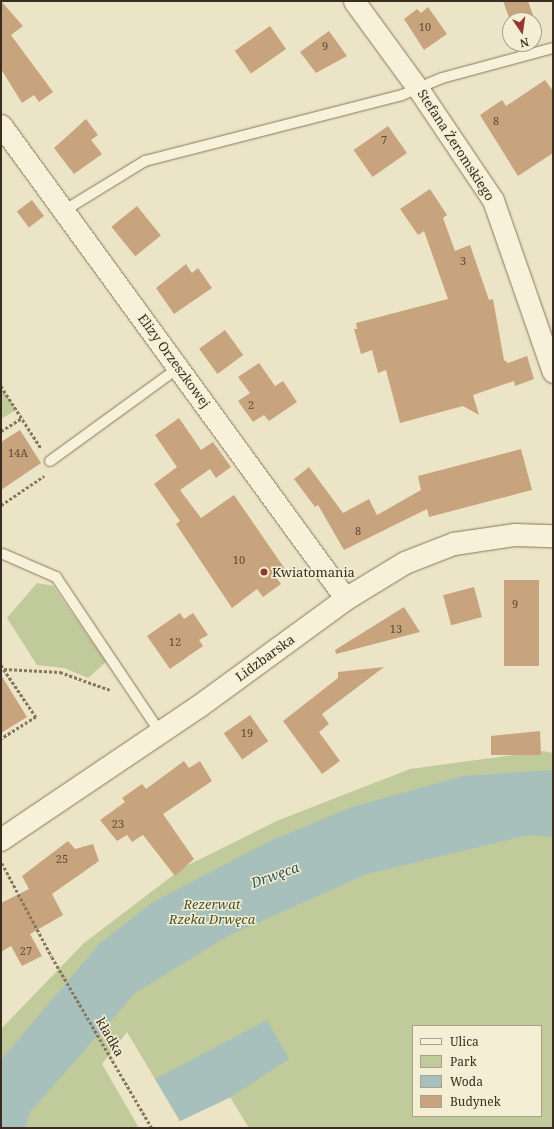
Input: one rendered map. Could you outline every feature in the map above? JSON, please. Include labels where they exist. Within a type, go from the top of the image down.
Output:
[{"type":"main road","name":"Lidzbarska","points":[[1,840],[161,734],[346,599],[405,563],[454,544],[515,536],[553,536]]},
{"type":"street","name":"Stefana Żeromskiego","points":[[354,1],[419,90],[493,200],[553,372]]},
{"type":"street","name":"Elizy Orzeszkowej","points":[[1,125],[65,210],[346,599]]},
{"type":"lane","points":[[65,210],[145,161],[419,90],[442,78],[553,48]]},
{"type":"lane","points":[[50,461],[178,368]]},
{"type":"lane","points":[[3,554],[56,577],[161,734]]},
{"type":"path","points":[[1,386],[55,469],[1,505]]},
{"type":"path","points":[[1,431],[22,418]]},
{"type":"path","points":[[1,665],[36,717],[1,739]]},
{"type":"path","points":[[4,669],[60,672],[110,690],[131,710],[140,703]]},
{"type":"path","name":"kładka","points":[[1,860],[52,957],[152,1128]]},
{"type":"green space","points":[[1,388],[16,410],[1,419]]},
{"type":"green space","points":[[37,583],[53,586],[106,662],[88,678],[64,668],[37,665],[7,618]]},
{"type":"green space","points":[[543,751],[553,753],[553,1128],[249,1128],[230,1097],[180,1121],[127,1032],[102,1064],[139,1128],[1,1128],[1,1029],[84,943],[184,867],[279,820],[410,769]]},
{"type":"water","name":"Rezerwat Rzeka Drwęca","points":[[553,770],[553,837],[529,835],[367,874],[228,936],[135,993],[31,1111],[25,1128],[1,1128],[1,1060],[101,942],[153,902],[272,840],[352,807],[463,776]]},
{"type":"water","points":[[267,1020],[289,1059],[231,1097],[180,1121],[155,1079]]},
{"type":"building","points":[[1,1],[23,26],[11,35],[53,92],[39,102],[34,95],[22,103],[1,69]]},
{"type":"building","points":[[503,1],[528,1],[532,12],[507,12]]},
{"type":"building","points":[[428,7],[447,34],[424,50],[404,19],[417,9],[421,13]]},
{"type":"building","points":[[270,26],[286,49],[251,74],[235,51]]},
{"type":"building","points":[[329,31],[347,56],[316,73],[300,52]]},
{"type":"building","points":[[545,80],[553,91],[553,153],[518,176],[480,115],[502,100],[506,106]]},
{"type":"building","points":[[86,119],[98,135],[91,140],[102,154],[74,174],[54,148]]},
{"type":"building","points":[[388,126],[407,153],[373,177],[354,150]]},
{"type":"building","points":[[430,189],[447,215],[443,218],[455,251],[470,245],[489,300],[493,299],[504,360],[508,363],[527,356],[534,379],[515,386],[514,381],[473,395],[479,415],[463,406],[400,423],[386,370],[378,373],[372,350],[361,354],[354,329],[357,329],[356,323],[448,299],[424,231],[418,235],[400,209]]},
{"type":"building","points":[[32,200],[44,216],[29,227],[17,211]]},
{"type":"building","points":[[137,206],[161,236],[135,256],[111,227]]},
{"type":"building","points":[[186,264],[192,273],[198,268],[212,288],[174,314],[156,288]]},
{"type":"building","points":[[225,330],[243,355],[217,374],[199,349]]},
{"type":"building","points":[[259,363],[275,386],[283,381],[297,402],[269,421],[264,415],[253,422],[238,401],[250,393],[238,377]]},
{"type":"building","points":[[179,418],[201,450],[213,442],[231,467],[216,478],[210,469],[180,490],[201,518],[234,495],[285,569],[275,576],[281,584],[263,597],[257,589],[232,608],[176,524],[180,521],[154,484],[177,467],[155,435]]},
{"type":"building","points":[[20,430],[41,463],[1,490],[1,442]]},
{"type":"building","points":[[521,449],[532,490],[429,517],[427,509],[344,550],[318,505],[315,507],[294,479],[309,467],[343,513],[369,499],[377,515],[421,490],[418,476]]},
{"type":"building","points":[[504,580],[539,580],[539,666],[504,666]]},
{"type":"building","points":[[474,587],[482,617],[451,625],[443,595]]},
{"type":"building","points":[[404,607],[420,632],[336,654],[335,650]]},
{"type":"building","points":[[180,613],[184,619],[193,613],[208,635],[199,640],[203,646],[170,669],[147,636]]},
{"type":"building","points":[[384,667],[322,714],[329,724],[319,732],[340,761],[322,774],[283,721],[338,678],[338,672]]},
{"type":"building","points":[[1,675],[27,717],[1,733]]},
{"type":"building","points":[[250,715],[268,741],[242,760],[224,733]]},
{"type":"building","points":[[540,731],[541,755],[491,755],[491,736]]},
{"type":"building","points":[[184,761],[189,768],[200,761],[212,781],[163,814],[194,859],[175,876],[143,835],[132,842],[127,835],[117,841],[100,820],[125,802],[122,798],[142,784],[146,789]]},
{"type":"building","points":[[68,841],[75,849],[93,844],[99,861],[52,894],[63,915],[30,934],[42,956],[22,966],[11,946],[1,952],[1,903],[29,889],[22,876]]},
{"type":"place","name":"Kwiatomania","points":[[264,572]]},
{"type":"water label","name":"Drwęca","points":[[275,875]]}]
